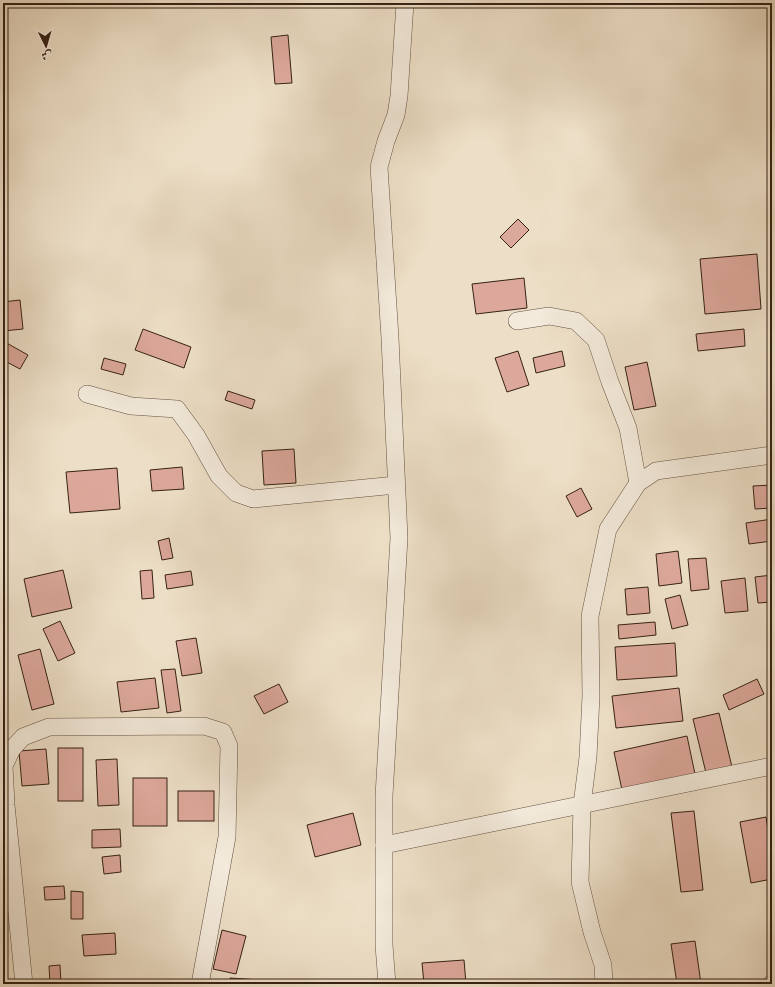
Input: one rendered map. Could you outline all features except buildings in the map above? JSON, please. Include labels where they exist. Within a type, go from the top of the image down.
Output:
[{"type":"street","points":[[386,984],[384,946],[384,796],[398,538],[390,338],[379,167],[386,141],[396,114],[399,96],[405,3]]},
{"type":"street","points":[[517,321],[549,316],[576,321],[596,340],[628,428],[638,483]]},
{"type":"street","points":[[87,394],[131,406],[176,408],[196,435],[219,476],[236,493],[253,499],[396,485]]},
{"type":"street","points":[[604,984],[603,965],[592,932],[580,882],[582,805],[588,757],[591,696],[590,616],[608,529],[638,483],[656,471],[772,455]]},
{"type":"street","points":[[24,984],[6,805],[4,766],[12,750],[23,737],[49,727],[204,726],[223,732],[228,746],[227,838],[200,984]]},
{"type":"street","points":[[384,845],[772,766]]}]
